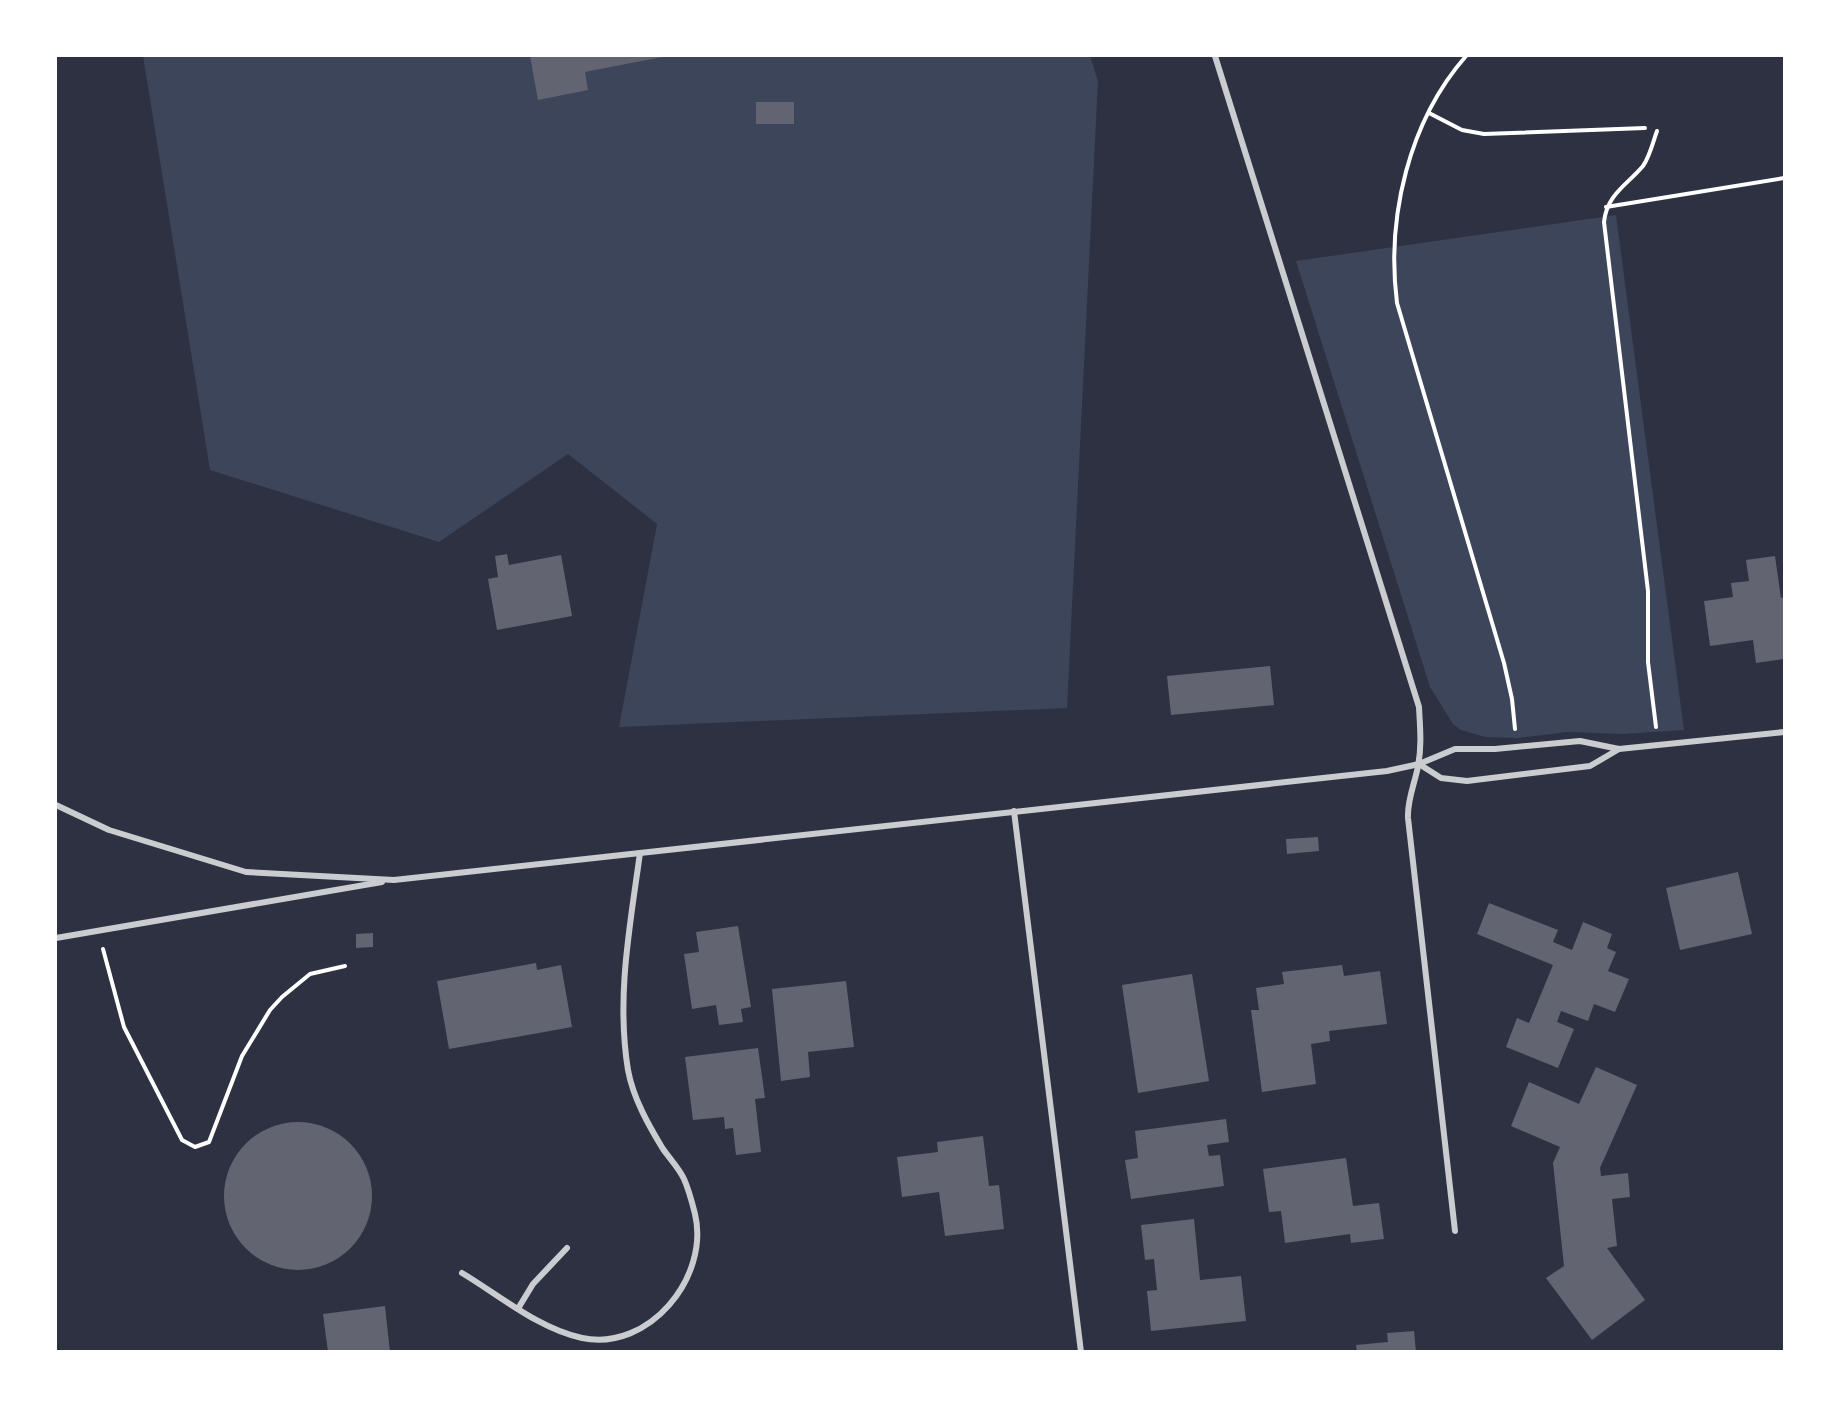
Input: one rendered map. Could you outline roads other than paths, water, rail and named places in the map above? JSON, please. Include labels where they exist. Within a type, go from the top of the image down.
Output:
[{"type":"street","points":[[1215,56],[1419,707],[1421,739],[1419,764],[1407,809],[1455,1231]]},
{"type":"street","points":[[56,938],[394,880],[1386,771],[1419,764],[1455,749],[1495,749],[1580,741],[1619,749],[1785,732]]},
{"type":"street","points":[[1419,764],[1441,778],[1467,781],[1590,766],[1619,749]]},
{"type":"street","points":[[56,805],[109,830],[246,872],[394,880]]},
{"type":"street","points":[[1014,811],[1081,1352]]},
{"type":"street","points":[[462,1272],[540,1320],[576,1336],[605,1339],[622,1335],[666,1310],[680,1292],[697,1248],[696,1216],[687,1187],[643,1111],[629,1074],[624,1040],[625,968],[640,853]]},
{"type":"street","points":[[519,1307],[533,1284],[567,1248]]}]
